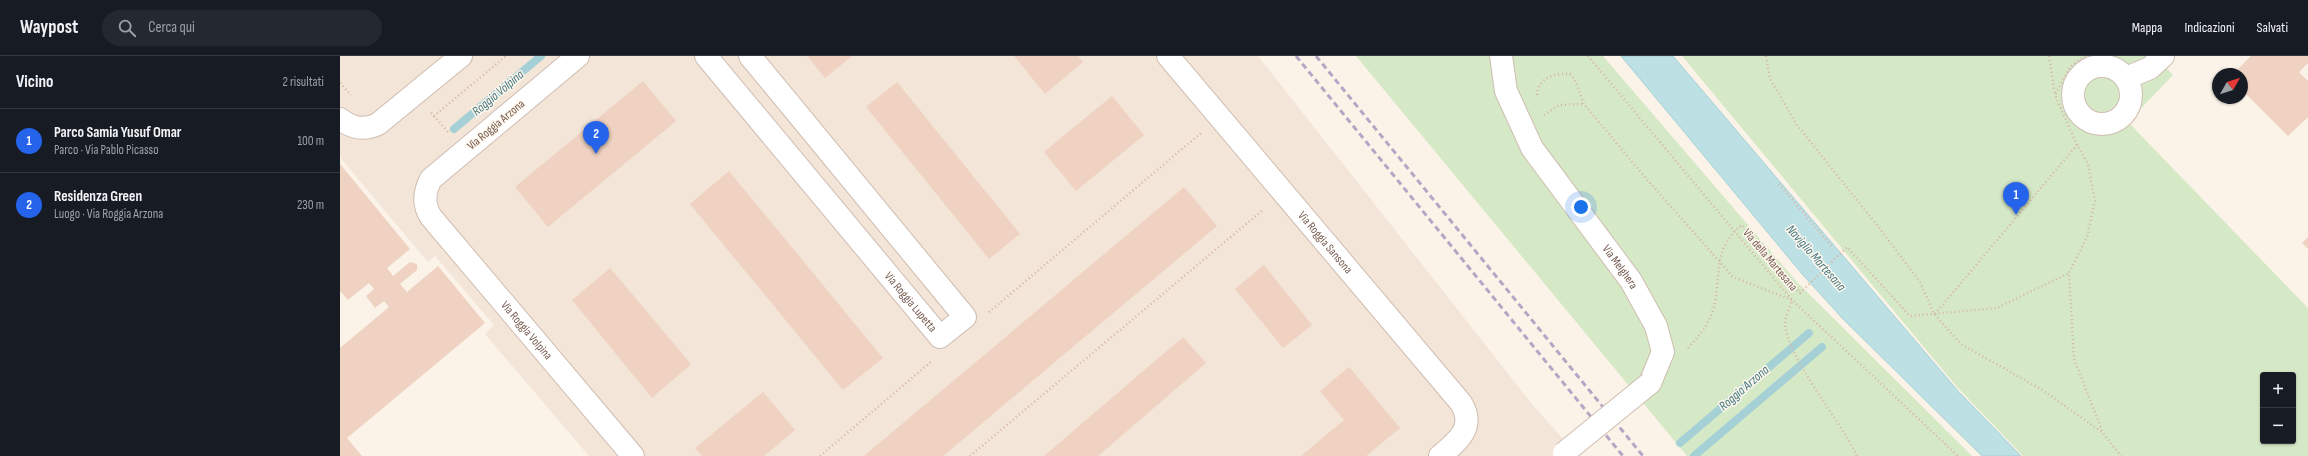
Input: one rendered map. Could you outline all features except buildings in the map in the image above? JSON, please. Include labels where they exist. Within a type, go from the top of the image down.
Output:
[{"type":"street","points":[[340,119],[350,126],[361,128],[378,124],[460,56]]},
{"type":"street","name":"Via Roggia Arzona","points":[[425,201],[426,190],[431,179],[578,56]]},
{"type":"street","name":"Via Roggia Lupetta","points":[[706,56],[940,337],[965,317],[750,56]]},
{"type":"street","name":"Via Roggia Sansona","points":[[1168,56],[1461,403],[1467,420],[1464,434],[1440,456]]},
{"type":"street","name":"Via Melghera","points":[[1501,56],[1506,91],[1532,148],[1631,282],[1656,326],[1663,352],[1650,383],[1562,454]]},
{"type":"street","points":[[2126,78],[2150,68],[2163,56]]},
{"type":"street","name":"Via Roggia Volpina","points":[[425,201],[431,217],[633,456]]},
{"type":"path","name":"Via della Martesana","points":[[1588,56],[1792,300],[1958,456]]},
{"type":"path","points":[[1766,56],[1770,79],[1797,126],[1877,225],[1920,282],[1934,314],[1961,344],[2044,391],[2103,433],[2121,456]]},
{"type":"path","points":[[2049,56],[2055,95],[2077,145],[2088,164],[2095,200],[2087,237],[2068,273],[2074,359],[2103,433]]},
{"type":"path","points":[[2055,95],[2070,66],[2085,56]]},
{"type":"path","points":[[1537,101],[1537,90],[1542,82],[1554,74],[1570,74],[1576,80],[1578,90],[1584,104],[1733,277],[1792,300],[1785,322],[1788,340],[1807,375],[1849,440],[1856,456]]},
{"type":"path","points":[[1539,112],[1542,118],[1559,104],[1584,104]]},
{"type":"path","points":[[984,317],[1220,116]]},
{"type":"path","points":[[1934,314],[2077,145]]},
{"type":"path","points":[[1779,184],[1833,248]]},
{"type":"path","points":[[970,456],[1284,192]]},
{"type":"path","points":[[1682,354],[1698,337],[1712,312],[1718,261],[1734,231],[1742,225],[1800,293],[1847,247],[1910,316],[1997,308],[2068,273]]},
{"type":"path","points":[[820,456],[935,358]]},
{"type":"shaded area","points":[[340,56],[1258,56],[1532,404],[1578,456],[589,456],[485,334],[494,325],[435,256],[428,262],[340,157]]},
{"type":"green space","points":[[1356,56],[1603,56],[1797,282],[1972,456],[1687,456]]},
{"type":"green space","points":[[1682,56],[2156,56],[2173,75],[2128,122],[2308,308],[2308,456],[2023,456],[1957,387]]},
{"type":"water","name":"Naviglio Martesana","points":[[1621,56],[1673,56],[1958,391],[2021,456],[1982,456],[1843,319],[1803,275]]},
{"type":"waterway","name":"Roggia Volpina","points":[[454,129],[541,56]]},
{"type":"waterway","name":"Roggia Arzona","points":[[1680,443],[1809,333]]},
{"type":"waterway","points":[[1694,456],[1822,347]]},
{"type":"railway","points":[[1296,56],[1623,456]]},
{"type":"railway","points":[[1316,56],[1643,456]]},
{"type":"place","name":"Residenza Green","points":[[596,154]]},
{"type":"place","name":"Parco Samia Yusuf Omar","points":[[2016,215]]}]
